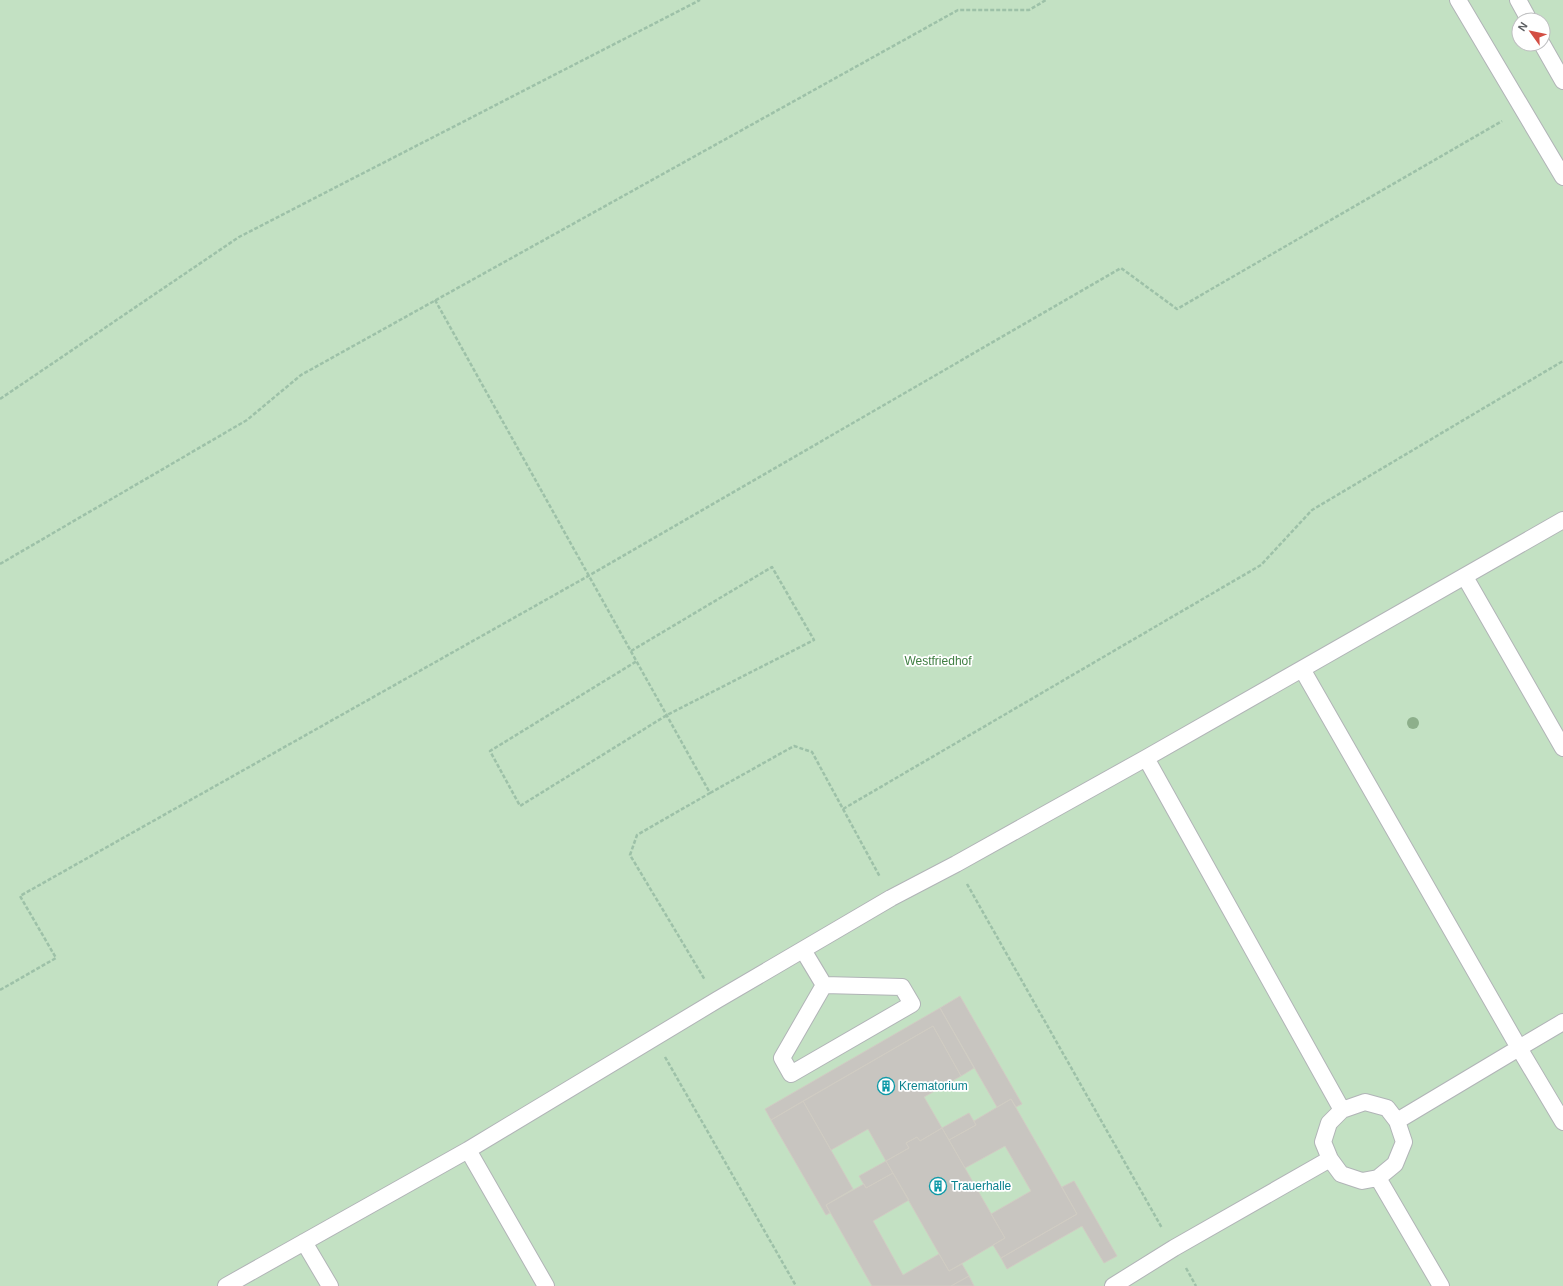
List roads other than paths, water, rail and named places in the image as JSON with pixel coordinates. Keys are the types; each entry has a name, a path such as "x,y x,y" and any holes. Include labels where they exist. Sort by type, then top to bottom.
{"lane":[{"path":"1458,0 1563,177"},
{"path":"1518,0 1525,12"},
{"path":"1547,52 1563,80"},
{"path":"226,1286 468,1150 717,1000 891,898 956,864 1146,758 1563,520"},
{"path":"1465,577 1563,748"},
{"path":"1302,669 1563,1122"},
{"path":"1146,758 1342,1110"},
{"path":"803,950 824,985"},
{"path":"824,985 902,987 912,1004 791,1074 782,1058 824,985"},
{"path":"1398,1121 1563,1022"},
{"path":"1365,1102 1387,1108 1398,1121 1404,1142 1395,1164 1378,1178 1362,1181 1342,1174 1330,1159 1323,1142 1329,1123 1342,1110 1365,1102"},
{"path":"468,1150 546,1286"},
{"path":"1113,1286 1174,1248 1330,1159"},
{"path":"1378,1178 1441,1286"},
{"path":"304,1242 330,1286"}],"place":[{"name":"Krematorium","path":"886,1086"},
{"name":"Trauerhalle","path":"938,1186"}],"park label":[{"name":"Westfriedhof","path":"938,661"}]}
